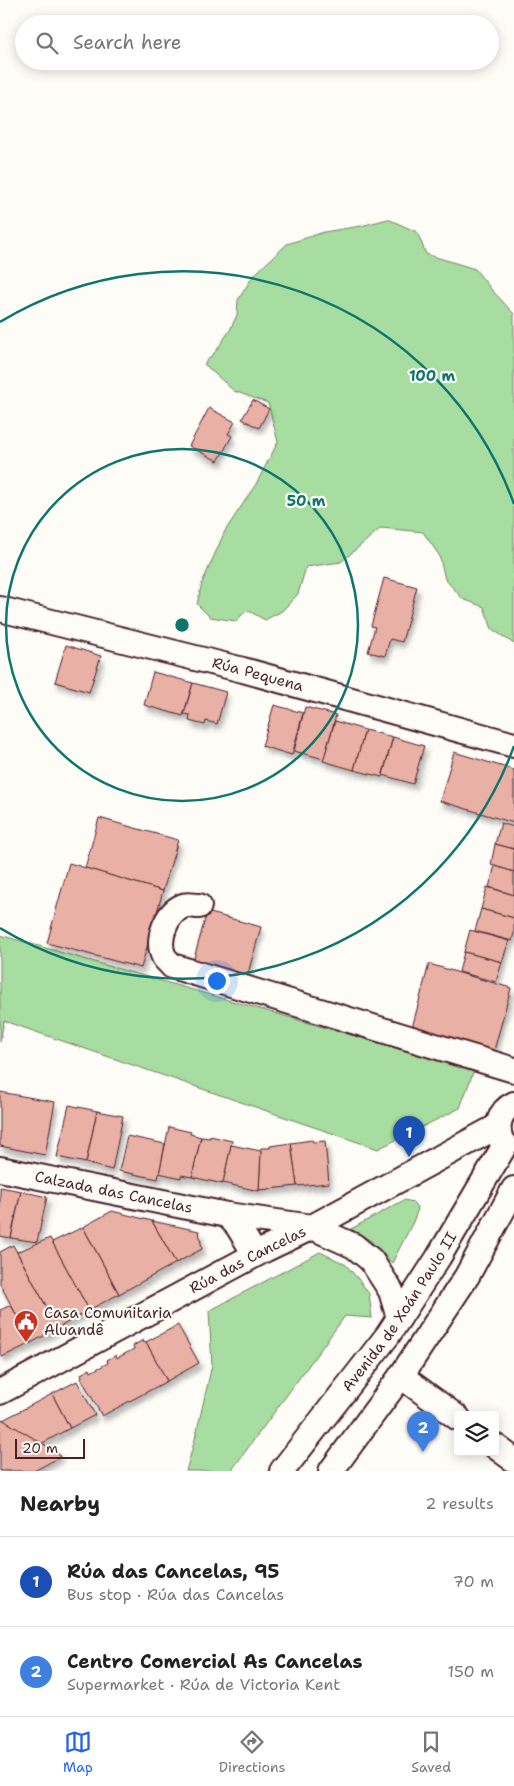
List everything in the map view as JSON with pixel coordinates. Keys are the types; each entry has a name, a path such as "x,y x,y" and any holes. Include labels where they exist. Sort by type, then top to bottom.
{"street":[{"name":"Rúa Pequena","path":"0,610 243,670 514,745"},
{"path":"199,906 184,905 172,914 165,926 162,944 164,956 172,966 514,1070"},
{"name":"Avenida de Xoán Paulo II","path":"282,1471 388,1335 438,1258 505,1141 500,1118 504,1111 513,1104"},
{"name":"Rúa das Cancelas","path":"0,1392 255,1254 312,1227 443,1157 505,1141"},
{"name":"Calzada das Cancelas","path":"0,1169 227,1215 312,1227 354,1246 371,1260 391,1291 399,1318"},
{"path":"331,1471 401,1376 467,1276 514,1189"},
{"path":"227,1215 238,1225 255,1254"},
{"path":"401,1376 454,1415"},
{"path":"499,1449 514,1460"}],"green space":[{"path":"388,219 417,232 426,254 475,269 514,314 514,644 492,629 484,607 463,599 445,579 439,555 423,532 381,528 341,562 306,567 298,594 282,611 265,620 247,610 236,621 210,617 197,604 202,583 225,531 256,484 278,442 268,403 234,391 204,364 216,351 230,330 237,315 238,300 253,276 287,244 324,232"},
{"path":"0,935 474,1070 460,1108 378,1149 4,1021 0,1042"},
{"path":"404,1200 413,1202 418,1209 392,1263 370,1240 351,1229"},
{"path":"320,1252 345,1264 360,1281 369,1294 372,1318 345,1316 231,1471 186,1471 212,1365 209,1311"}],"building":[{"path":"253,400 269,409 259,428 242,419"},
{"path":"209,408 235,422 228,434 232,436 218,461 189,446"},
{"path":"384,578 417,587 402,642 390,639 385,656 368,652 375,627 371,626"},
{"path":"66,645 101,656 89,692 55,682"},
{"path":"153,672 193,683 183,716 144,705"},
{"path":"193,683 226,692 217,724 206,721 205,725 189,721 190,715 184,714"},
{"path":"274,705 303,713 292,755 262,746"},
{"path":"305,707 336,715 324,759 294,751"},
{"path":"335,721 365,730 354,770 323,761"},
{"path":"365,730 393,737 382,777 354,770"},
{"path":"393,737 424,746 413,784 383,775"},
{"path":"454,752 514,770 514,823 440,801"},
{"path":"99,818 178,840 163,891 85,868"},
{"path":"501,823 514,827 514,849 495,844"},
{"path":"495,844 514,849 514,872 491,865"},
{"path":"69,863 163,891 141,968 47,943"},
{"path":"495,866 514,872 514,895 489,887"},
{"path":"487,887 514,895 514,918 481,909"},
{"path":"481,909 514,918 512,941 475,931"},
{"path":"207,912 261,927 245,984 191,969"},
{"path":"470,930 509,941 502,962 464,952"},
{"path":"464,952 502,962 496,982 459,972"},
{"path":"429,964 511,988 492,1058 416,1036 413,1024"},
{"path":"0,1092 55,1102 45,1155 0,1146"},
{"path":"69,1105 97,1111 86,1163 57,1157"},
{"path":"97,1111 123,1116 112,1170 86,1163"},
{"path":"169,1127 191,1132 190,1134 201,1137 192,1177 181,1175 181,1178 159,1173"},
{"path":"127,1136 165,1144 158,1179 119,1171"},
{"path":"210,1136 232,1141 223,1184 192,1177 201,1137 210,1138"},
{"path":"312,1140 313,1142 325,1141 329,1183 297,1186 291,1143"},
{"path":"291,1143 297,1186 259,1190 261,1148"},
{"path":"231,1145 261,1151 259,1191 223,1183"},
{"path":"0,1187 21,1191 11,1238 0,1236"},
{"path":"21,1191 47,1197 37,1242 11,1238"},
{"path":"112,1211 152,1221 176,1263 119,1294 83,1227"},
{"path":"152,1221 199,1231 202,1249 176,1263"},
{"path":"83,1227 119,1294 89,1310 52,1242"},
{"path":"50,1238 89,1310 58,1328 17,1252"},
{"path":"13,1245 58,1328 31,1343 0,1284 0,1252"},
{"path":"11,1305 31,1343 2,1357 0,1353 0,1310"},
{"path":"178,1325 199,1363 167,1381 146,1342"},
{"path":"143,1340 144,1343 146,1342 167,1381 102,1416 81,1378 81,1374 90,1369 91,1372 108,1363 107,1360 116,1355 117,1358 134,1349 133,1346"},
{"path":"77,1381 95,1415 70,1428 52,1394"},
{"path":"52,1394 70,1428 41,1444 3,1420"},
{"path":"0,1418 58,1453 60,1457 34,1471 0,1471"}],"place":[{"name":"Rúa das Cancelas, 95","path":"409,1157"},
{"name":"Casa Comunitaria Aluandê","path":"26,1343"},
{"name":"Centro Comercial As Cancelas","path":"423,1452"}]}
